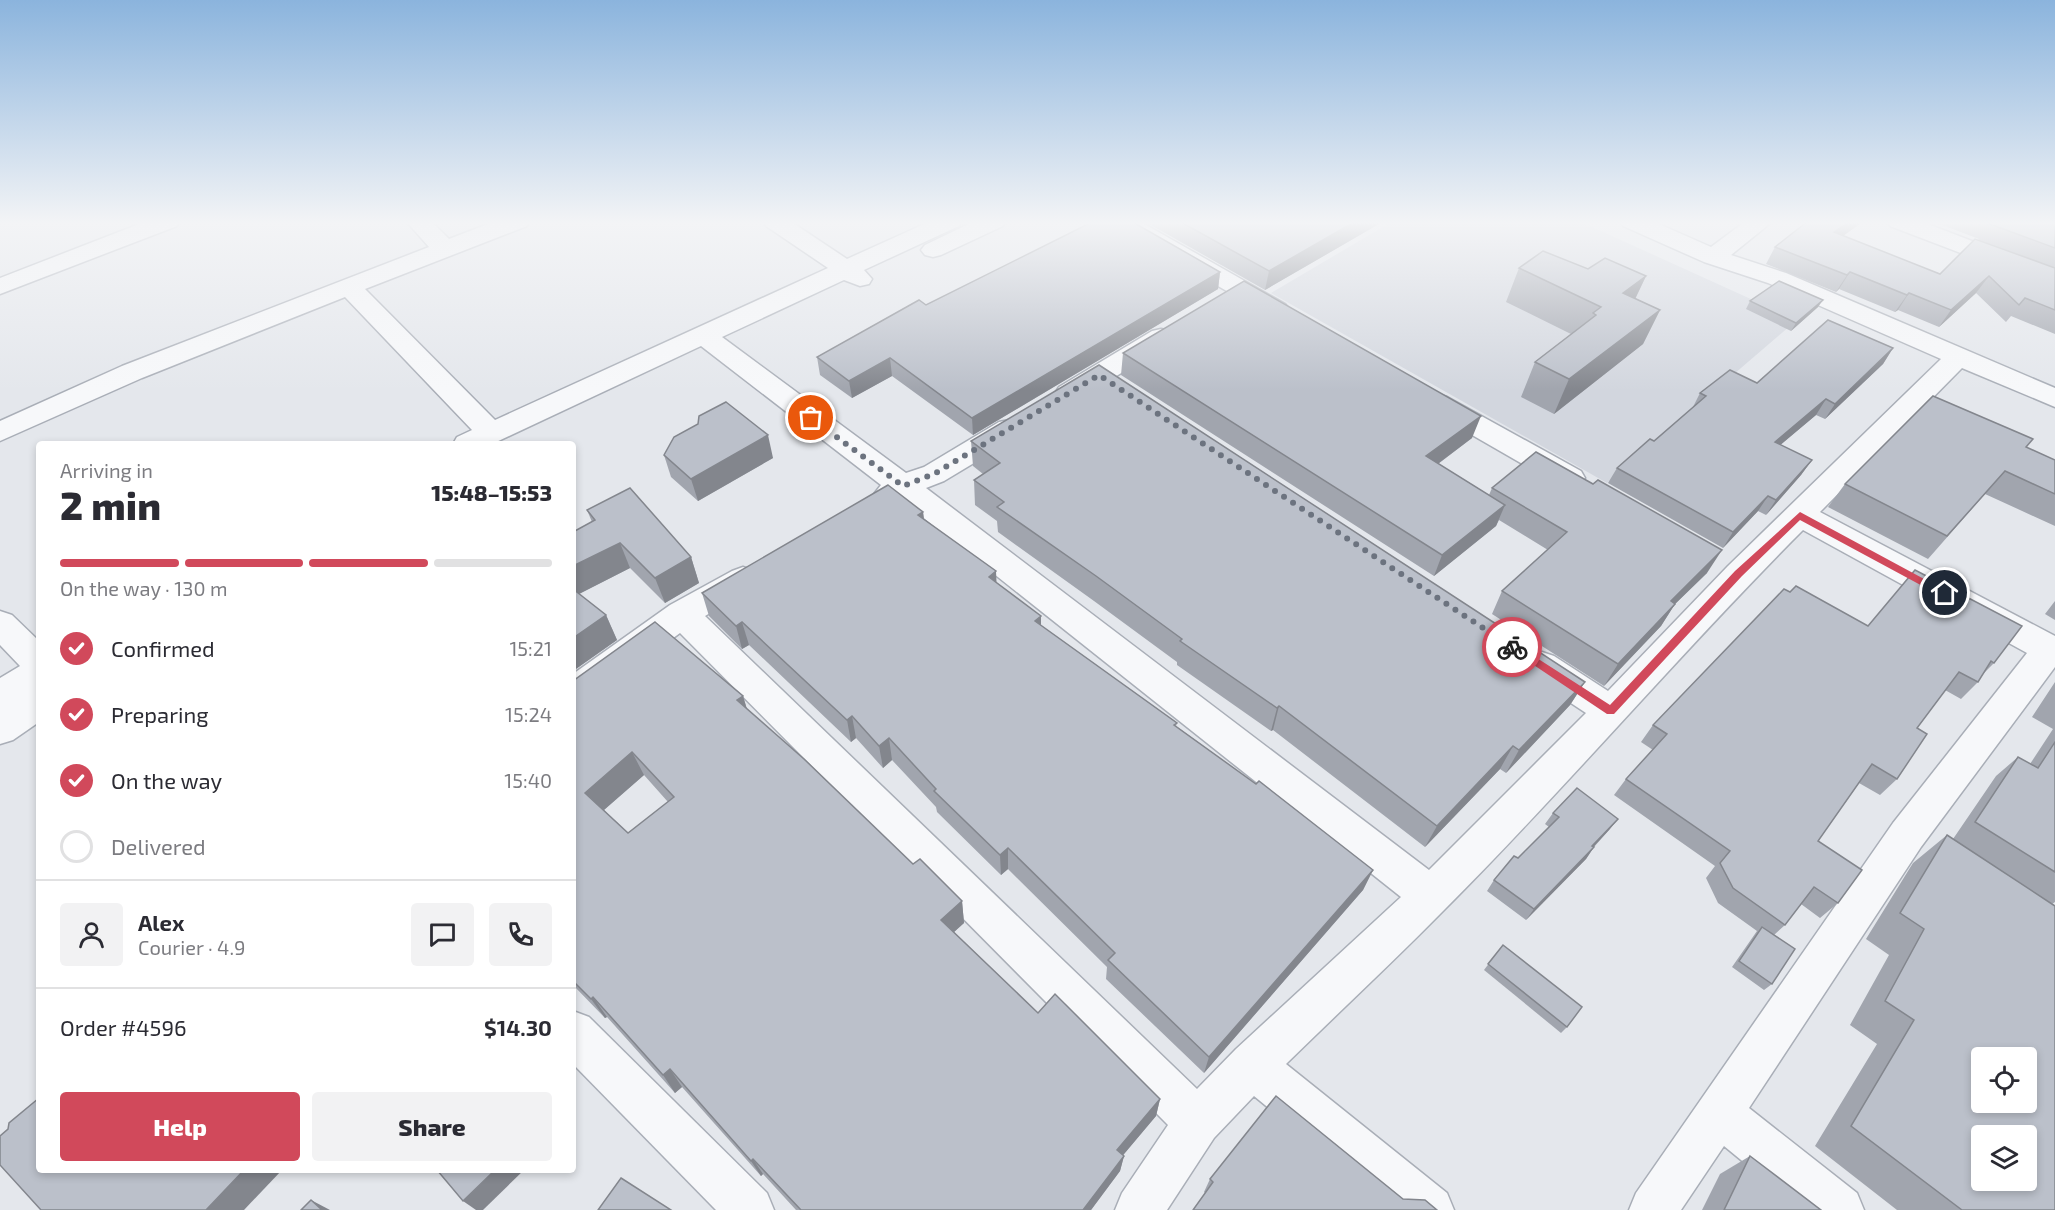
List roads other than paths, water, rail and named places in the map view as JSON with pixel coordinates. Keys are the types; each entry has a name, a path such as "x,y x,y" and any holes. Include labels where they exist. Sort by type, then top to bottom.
{"street":[{"path":"0,287 24,277"},
{"path":"0,432 132,372 370,277"},
{"path":"485,441 503,438 852,277"},
{"path":"1222,277 1300,324"},
{"path":"1742,277 1752,285 1952,363 2055,398"},
{"path":"348,286 503,438"},
{"path":"1210,307 1241,288"},
{"path":"863,509 903,486 934,474 1180,325"},
{"path":"712,343 903,486 1431,896"},
{"path":"1952,363 2055,418"},
{"path":"1139,1210 1198,1122 1252,1065 1431,896 1611,711 1728,568 1800,515 1952,363"},
{"path":"1099,375 1128,394"},
{"path":"1412,388 1596,493"},
{"path":"1653,1210 1719,1113 1922,845 2052,651 1800,515"},
{"path":"576,691 682,614 763,568"},
{"path":"682,614 1198,1122"},
{"path":"0,624 36,660"},
{"path":"1522,653 1611,711"},
{"path":"0,696 36,672"},
{"path":"0,729 36,705"},
{"path":"576,1036 750,1210"},
{"path":"1252,1065 1430,1210"},
{"path":"1719,1113 1840,1210"}]}
